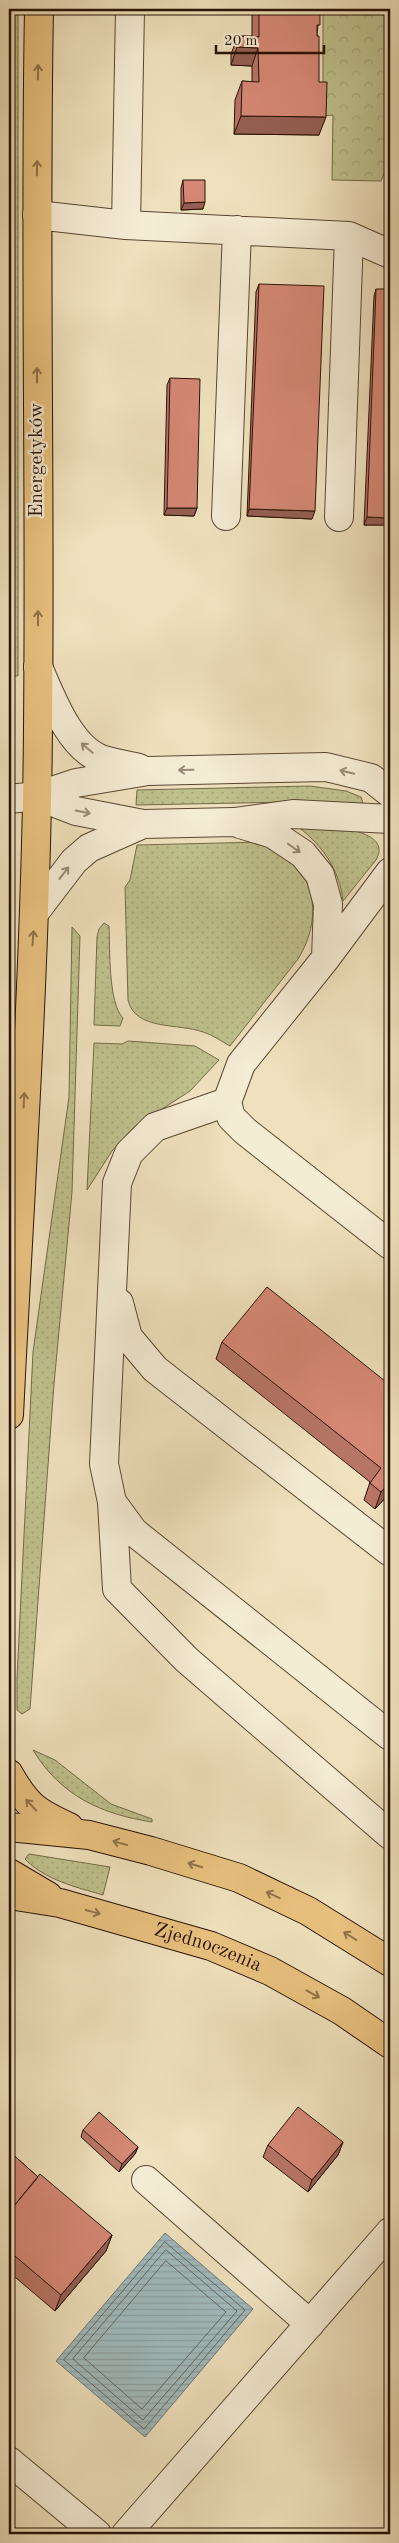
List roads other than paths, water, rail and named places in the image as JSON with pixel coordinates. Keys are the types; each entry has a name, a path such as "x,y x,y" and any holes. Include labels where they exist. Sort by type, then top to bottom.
{"main road":[{"name":"Energetyków","path":"9,1415 35,912 38,667 36,215 39,9"},
{"path":"9,1774 20,1794 38,1813 89,1835 151,1851 238,1878 308,1911 390,1962"},
{"path":"9,1828 89,1835"},
{"path":"9,1873 60,1903"},
{"name":"Zjednoczenia","path":"9,1896 60,1903 202,1942 270,1970 342,2011 390,2044"}],"street":[{"path":"126,225 130,9"},
{"path":"36,215 126,225 349,236 390,254"},
{"path":"226,516 236,230"},
{"path":"340,517 349,236"},
{"path":"38,667 62,718 84,747 100,758 148,771"},
{"path":"9,799 37,796 76,783 148,771 326,767 371,778 390,794"},
{"path":"37,796 76,811 143,824 234,822 293,814 390,819"},
{"path":"234,822 273,834 303,854 320,875 328,904 326,958"},
{"path":"35,912 74,861 89,848 143,824"},
{"path":"390,872 326,958 240,1064 227,1102 231,1117 245,1131 390,1245"},
{"path":"227,1102 156,1127 129,1153 117,1183 104,1464 112,1502 117,1589 187,1660 390,1835"},
{"path":"113,1280 128,1337 155,1369 390,1552"},
{"path":"112,1502 134,1532 390,1736"},
{"path":"146,2180 310,2324"},
{"path":"126,2534 390,2232"},
{"path":"9,2460 97,2534"}],"water":[{"path":"165,2233 253,2309 145,2437 56,2361"}]}
